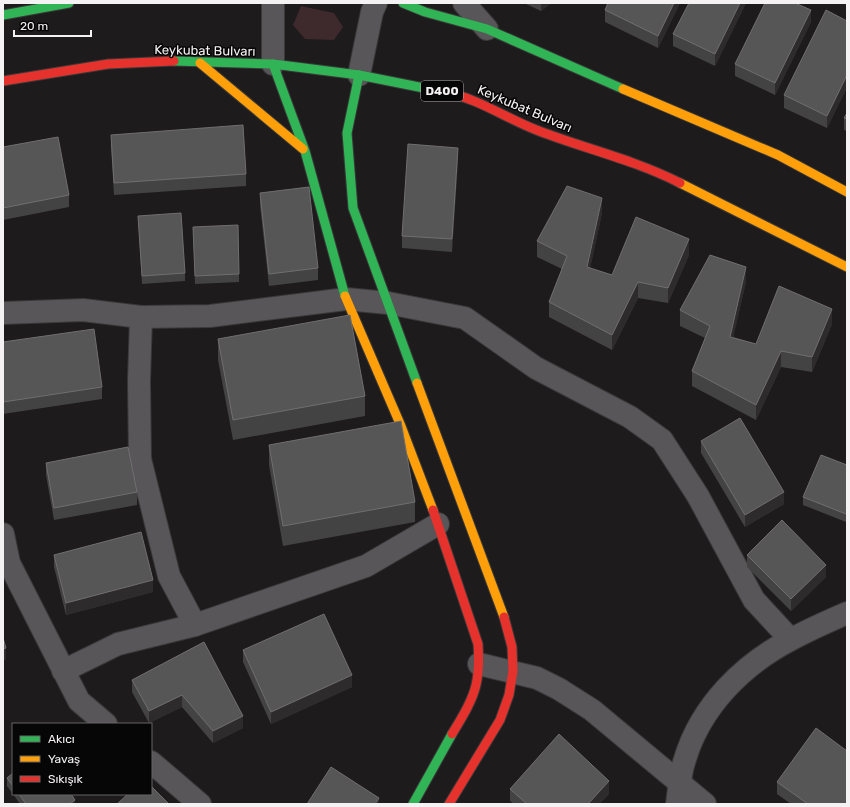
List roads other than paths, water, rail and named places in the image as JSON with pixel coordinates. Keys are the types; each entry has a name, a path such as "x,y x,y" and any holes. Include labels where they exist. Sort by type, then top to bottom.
{"main road":[{"path":"3,15 69,3"},
{"path":"403,3 425,12 487,29 778,155 847,192"},
{"name":"Keykubat Bulvarı","path":"3,81 108,64 179,61 200,63 273,64 359,75 460,95 539,131 656,171 847,267"},
{"path":"200,63 305,151"},
{"path":"273,64 305,151 346,299 401,426 438,524 478,644 480,664 476,686 467,708 414,804"},
{"path":"359,75 347,133 353,208 504,618 512,647 513,671 509,695 500,720 449,804"}],"street":[{"path":"273,3 273,64"},
{"path":"359,75 372,12 376,3"},
{"path":"464,3 487,29"},
{"path":"3,312 83,310 141,317 210,316 346,299 388,303 465,318 536,368 630,417 662,440 698,496 754,600 790,639"},
{"path":"141,317 139,381 140,459 169,576 195,625"},
{"path":"63,671 118,644 195,625 366,566 438,524"},
{"path":"3,534 9,563 79,701 105,723"},
{"path":"678,794 685,759 698,726 715,700 734,679 760,658 790,639 847,613"},
{"path":"480,664 537,678 559,689 592,710 678,794 705,804"},
{"path":"152,763 200,804"}]}
